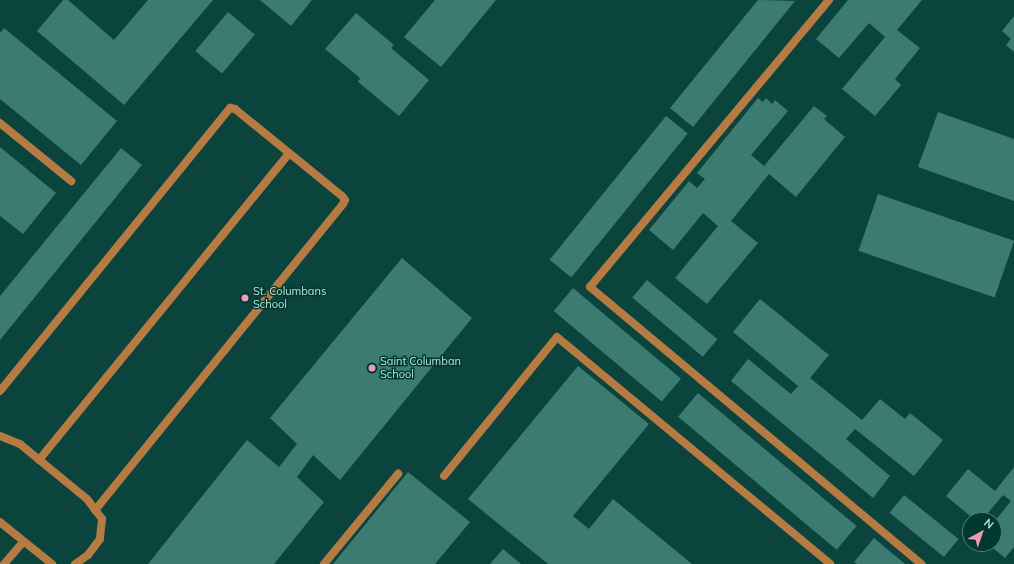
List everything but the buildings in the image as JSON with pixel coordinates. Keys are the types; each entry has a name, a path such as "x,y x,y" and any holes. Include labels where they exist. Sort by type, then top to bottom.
{"lane":[{"path":"829,0 590,287 921,564"},
{"path":"0,391 225,112 230,108 235,109 342,196 345,200 343,204 95,510"},
{"path":"0,123 71,181"},
{"path":"39,460 289,153"},
{"path":"444,476 557,337 830,564"},
{"path":"0,436 20,444 87,499 102,519 100,538 88,555 75,564"},
{"path":"324,564 398,474"},
{"path":"0,522 52,564"},
{"path":"4,564 23,542"}],"place":[{"name":"St. Columbans School","path":"245,298"},
{"name":"Saint Columban School","path":"372,368"}]}
